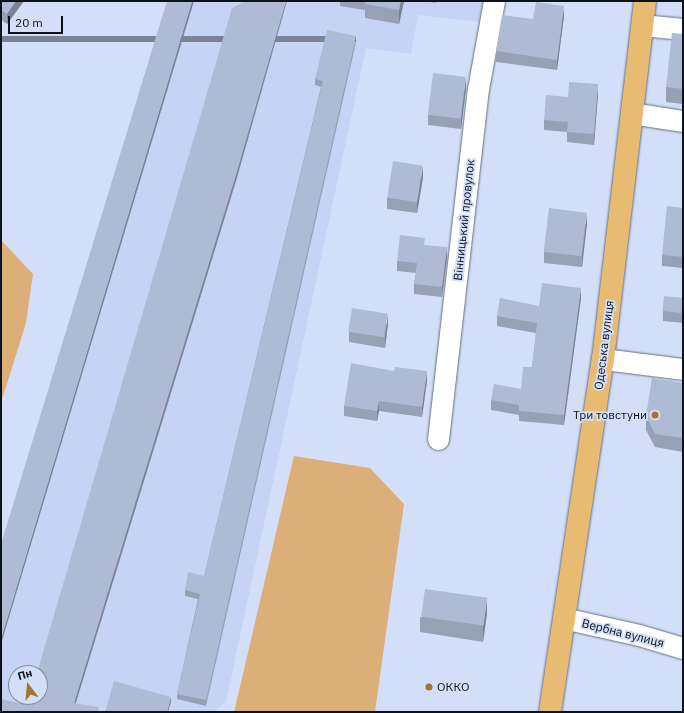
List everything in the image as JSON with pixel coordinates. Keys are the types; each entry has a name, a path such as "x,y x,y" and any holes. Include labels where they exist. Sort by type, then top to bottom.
{"main road":[{"name":"Одеська вулиця","path":"550,712 603,359 644,8"}],"street":[{"name":"Вінницький провулок","path":"438,439 478,89 494,1"},
{"path":"644,8 683,29"},
{"path":"631,113 683,121"},
{"path":"603,359 683,369"},
{"name":"Вербна вулиця","path":"563,618 639,635 683,648"}],"shaded area":[{"path":"169,1 483,1 480,22 418,15 411,54 366,48 226,702 214,712 1,712 1,549"},
{"path":"1,240 33,274 26,323 1,403"},
{"path":"294,456 370,468 404,504 375,712 234,712"}],"building":[{"path":"1,1 16,1 7,14 1,10"},
{"path":"167,1 192,1 1,639 1,544"},
{"path":"245,1 286,1 236,175 74,703 99,707 98,712 1,712 1,699 8,701 8,705 48,705 48,665 39,665 232,8"},
{"path":"366,1 401,1 399,10 365,4"},
{"path":"536,2 564,6 557,60 496,51 502,15 533,19"},
{"path":"327,30 356,36 206,700 177,694 200,594 185,590 188,572 204,576 323,81 315,79"},
{"path":"672,33 683,34 683,89 666,87"},
{"path":"433,73 466,77 461,119 428,115"},
{"path":"569,82 598,84 594,134 567,132 568,122 544,120 546,95 568,97"},
{"path":"393,161 423,166 417,202 387,198"},
{"path":"667,206 683,208 683,257 662,255"},
{"path":"549,208 587,213 581,256 544,252"},
{"path":"400,235 425,238 424,245 447,247 442,287 414,284 417,263 397,261"},
{"path":"542,283 581,288 564,415 519,411 519,405 491,400 494,384 521,389 523,367 532,367 537,323 497,316 500,298 539,306"},
{"path":"664,296 683,298 681,313 662,311"},
{"path":"352,308 388,314 384,337 348,332"},
{"path":"351,363 394,371 395,367 427,371 422,407 379,401 377,411 344,406"},
{"path":"652,378 683,383 683,438 655,434 646,416"},
{"path":"425,589 487,598 483,625 421,617"},
{"path":"114,681 171,697 167,712 105,712"}],"place":[{"name":"Три товстуни","path":"655,415"},
{"name":"ОККО","path":"429,687"}]}
